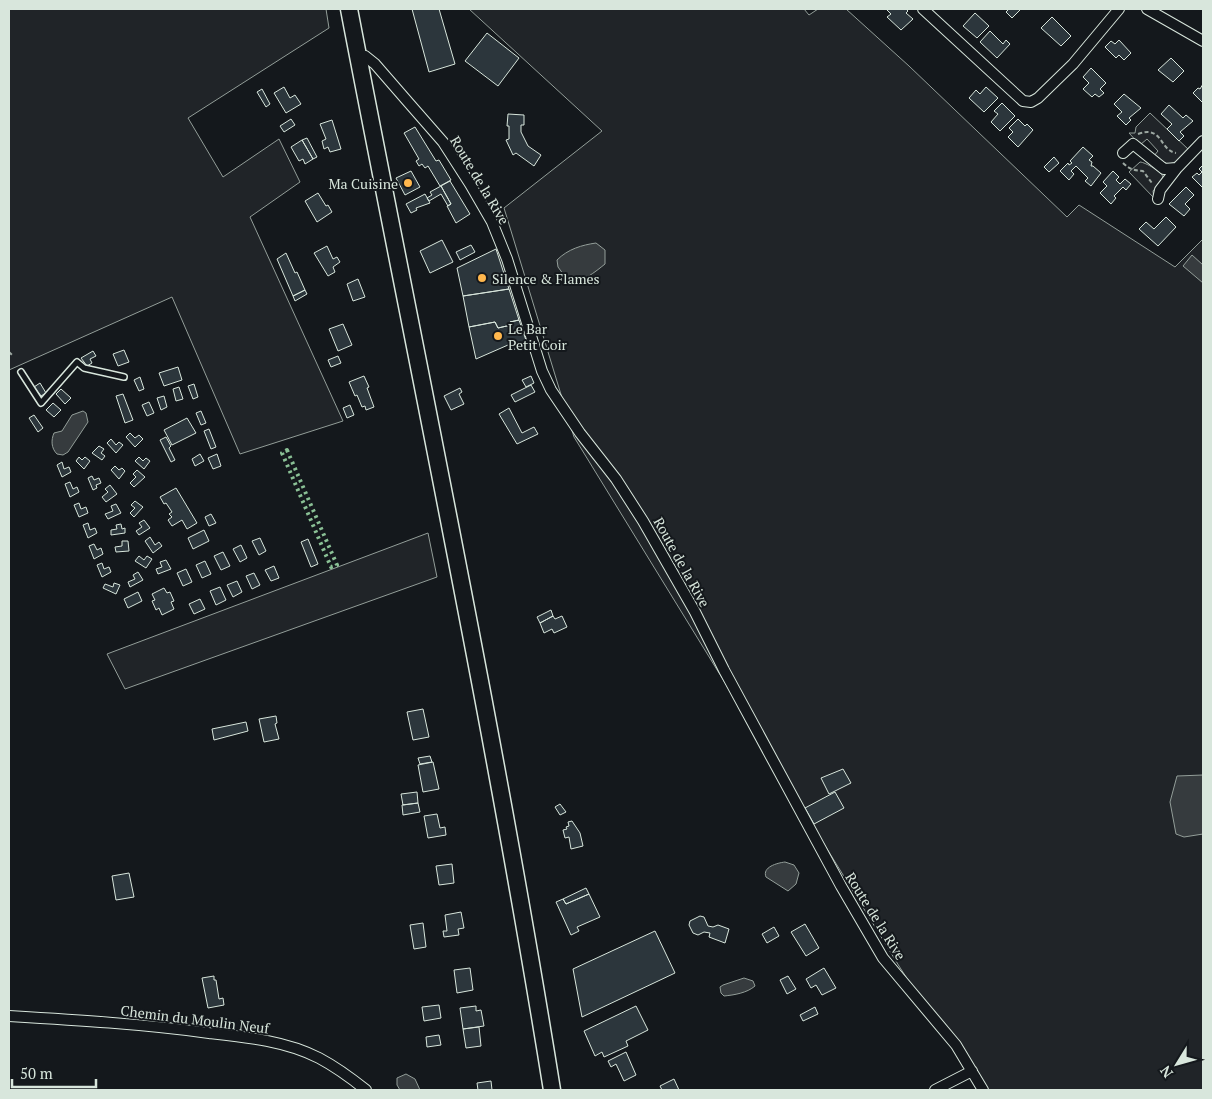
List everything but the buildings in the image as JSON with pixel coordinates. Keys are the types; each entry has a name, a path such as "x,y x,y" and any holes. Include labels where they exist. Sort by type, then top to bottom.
{"main road":[{"path":"349,9 484,708 552,1090"}],"street":[{"path":"923,9 1023,100 1031,102 1038,98 1073,64 1119,9"},
{"path":"1147,9 1203,41"},
{"name":"Route de la Rive","path":"358,55 365,56 375,64 443,142 470,184 492,222 507,259 542,371 551,390 580,433 616,479 643,521 695,612 724,670 841,886 883,958 956,1045 983,1090"},
{"path":"1159,195 1177,168 1203,141"},
{"path":"1123,153 1133,144 1164,169 1177,168"},
{"name":"Chemin du Moulin Neuf","path":"9,1016 177,1028 259,1039 292,1048 318,1058 347,1075 366,1090"},
{"path":"935,1090 972,1071"}],"lane":[{"path":"21,372 41,403 77,362 84,368 124,377"}],"path":[{"path":"1133,144 1132,140 1137,134 1146,131 1156,134 1171,152 1191,154"},
{"path":"1123,153 1120,160 1135,171 1143,171 1159,195"},
{"path":"9,352 12,355"}],"shaded area":[{"path":"9,9 326,9 329,28 188,118 223,177 279,139 300,182 250,217 343,421 240,454 172,297 9,370"},
{"path":"469,9 804,9 809,15 818,9 846,9 909,66 1067,217 1079,205 1175,267 1203,239 1203,1090 979,1090 899,966 574,437 504,208 602,131"},
{"path":"1150,113 1189,150 1176,162 1164,163 1153,157 1158,151 1147,139 1140,145 1129,133 1135,133 1136,127"},
{"path":"1140,162 1154,168 1163,176 1162,181 1153,191 1154,198 1129,172"},
{"path":"596,243 605,250 605,264 579,281 569,282 558,267 557,260 575,248"},
{"path":"1192,255 1203,265 1203,283 1183,266"},
{"path":"83,411 86,413 88,422 68,452 63,455 57,454 52,444 54,433 62,431 72,415"},
{"path":"428,533 437,577 125,689 107,654"},
{"path":"1203,775 1203,834 1184,837 1176,834 1170,802 1177,776"},
{"path":"785,862 794,865 799,873 796,884 788,891 766,877 765,874 771,866"},
{"path":"744,978 753,981 755,986 736,994 724,996 721,993 720,987 723,985"},
{"path":"406,1074 415,1079 420,1090 400,1090 397,1085 397,1078"}],"hedge":[{"path":"287,450 337,565 331,567 282,453 287,450"}],"place":[{"name":"Ma Cuisine","path":"408,183"},
{"name":"Silence & Flames","path":"482,278"},
{"name":"Le Bar Petit Coir","path":"498,336"}]}
